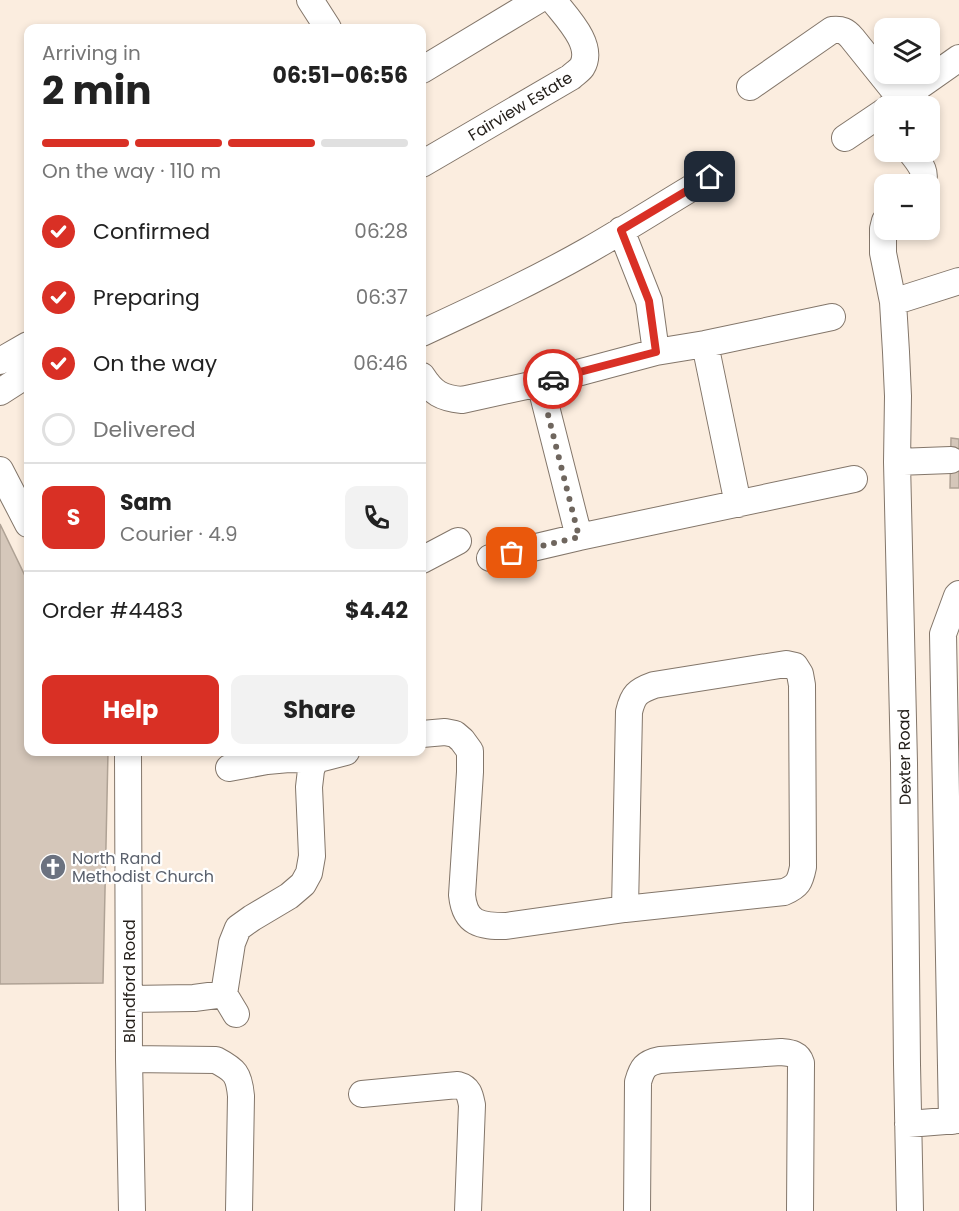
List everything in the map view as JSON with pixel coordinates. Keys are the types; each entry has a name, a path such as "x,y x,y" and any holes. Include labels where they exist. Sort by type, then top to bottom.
{"street":[{"path":"310,0 325,24"},
{"path":"426,68 538,0"},
{"name":"Fairview Estate","path":"426,162 571,77 581,68 585,58 585,47 580,36 553,0"},
{"path":"750,87 832,30 840,29 846,31 852,38 882,96"},
{"path":"907,96 959,58"},
{"path":"845,138 874,119"},
{"path":"426,331 545,273 710,177"},
{"path":"621,230 649,301 656,352"},
{"name":"Dexter Road","path":"883,240 896,352 910,1211"},
{"path":"892,302 959,281"},
{"path":"426,381 438,394 462,400 540,383 656,352 832,317"},
{"path":"705,344 738,504"},
{"path":"0,361 24,347"},
{"path":"0,392 24,377"},
{"path":"540,383 579,537"},
{"path":"897,462 951,460"},
{"path":"0,470 24,512"},
{"path":"490,558 854,479"},
{"path":"426,558 458,541"},
{"path":"908,1124 956,1120 943,634 959,594"},
{"path":"426,734 445,732 455,734 470,751 462,895 465,911 475,922 506,926 625,909 784,892 795,888 801,879 803,867 802,685 800,674 795,666 786,664 654,685 639,691 634,697 629,712 625,909"},
{"name":"Blandford Road","path":"128,756 132,1211"},
{"path":"229,768 267,761 315,760 330,756"},
{"path":"130,999 194,998 230,1004 232,943 238,928 289,896 303,884 309,873 312,856 309,787 315,760"},
{"path":"637,1211 638,1082 646,1064 660,1060 781,1052 798,1056 801,1063 800,1211"},
{"path":"129,1059 216,1060 234,1071 241,1096 238,1211"},
{"path":"362,1094 458,1085 467,1089 472,1105 468,1211"}],"building":[{"path":"951,438 959,439 959,488 950,488"},
{"name":"North Rand Methodist Church","path":"0,524 24,574 24,756 108,756 103,983 0,984"}],"way so far":[{"path":"512,553 579,537 540,383 553,379"}],"place":[{"name":"North Rand Methodist Church","path":"53,867"}],"route":[{"path":"553,379 656,352 649,301 621,230 710,177"}]}
